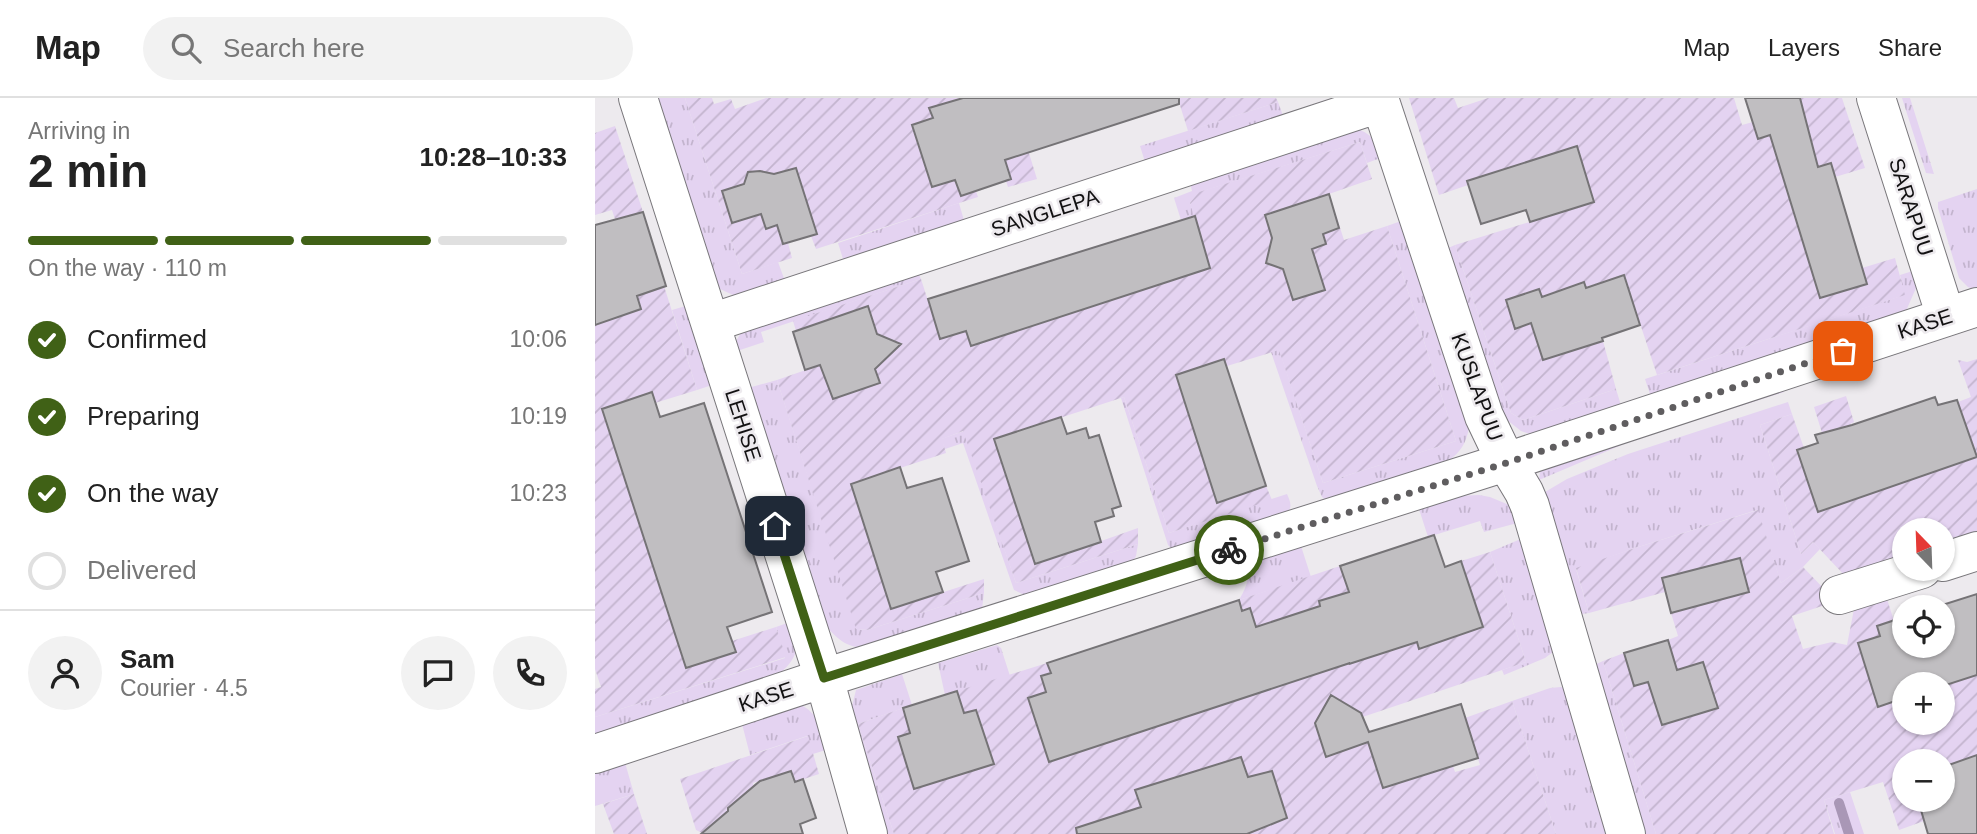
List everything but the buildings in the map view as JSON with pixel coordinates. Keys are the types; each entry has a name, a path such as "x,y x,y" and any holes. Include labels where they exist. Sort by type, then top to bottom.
{"street":[{"name":"LEHISE","path":"638,98 824,678 867,834"},
{"name":"SARAPUU","path":"1876,98 1962,312"},
{"name":"SANGLEPA","path":"711,323 1379,100"},
{"name":"KUSLAPUU","path":"1379,100 1484,416 1530,506 1626,834"},
{"name":"KASE","path":"595,754 824,678 1506,463 1962,312"},
{"path":"1955,558 1977,551"},
{"path":"1839,595 1892,578"}],"green space":[{"path":"653,98 685,98 742,274 778,262 785,281 733,295 718,288"},
{"path":"685,98 712,98 714,104 731,99 735,109 766,98 963,98 929,109 933,118 912,126 932,187 955,180 961,196 976,191 978,197 816,249 811,236 788,243 792,258 742,274"},
{"path":"984,98 1028,150 1037,179 1008,187 1006,181 1011,179"},
{"path":"1161,98 1276,98 1278,102 1188,131 1178,99"},
{"path":"1409,98 1454,98 1458,108 1488,98 1734,98 1742,125 1753,122 1759,139 1807,123 1800,98 1842,98 1865,168 1835,177 1830,163 1783,177 1820,298 1867,284 1862,268 1895,258 1905,295 1657,375 1624,275 1586,287 1584,282 1541,297 1539,289 1506,300 1515,328 1531,323 1543,360 1603,341 1616,389 1523,420 1511,413 1455,245 1594,202 1577,147 1467,181 1468,185 1439,195"},
{"path":"1902,98 1910,98 1934,174 1926,173"},
{"path":"1278,102 1285,121 1146,165 1140,146"},
{"path":"615,126 643,212 615,219 612,210 595,215 595,133"},
{"path":"1360,130 1375,141 1383,157 1367,163 1360,142 1200,192 1190,203 1195,216 1181,220 1174,198 1192,191 1190,182"},
{"path":"1360,142 1372,179 1329,194 1344,240 1387,226 1456,441 1323,483 1279,350 1227,366 1224,359 1176,376 1217,502 1266,486 1272,500 1169,533 1124,397 995,439 1036,564 1138,528 1138,544 1016,583 963,431 942,439 946,453 851,484 891,609 984,579 984,593 867,630 856,629 777,380 820,365 833,399 880,383 873,361 889,356 893,347 884,337 796,331 793,321 921,279 940,338 966,331 971,346 1209,268 1190,203 1199,192"},
{"path":"1977,189 1976,290 1968,287 1959,278 1938,202"},
{"path":"959,203 965,224 844,262 838,243"},
{"path":"1404,220 1469,428 1468,433 1460,451 1448,461 1326,500 1317,486 1271,352 1279,349 1323,483 1456,441 1387,226"},
{"path":"1455,245 1511,413 1523,420 1616,389 1623,412 1532,435 1521,431 1502,416 1446,249"},
{"path":"1919,269 1916,288 1906,311 1653,403 1645,379 1904,295 1900,275"},
{"path":"917,271 921,279 761,332 764,342 735,350 741,333"},
{"path":"664,286 697,390 655,403 651,392 602,409 686,668 736,651 732,641 776,627 786,657 595,717 595,689 601,687 595,669 595,325 641,309 637,296"},
{"path":"689,305 715,384 697,390 672,310"},
{"path":"1977,359 1977,538 1955,545 1955,518 1892,518 1892,565 1847,578 1813,542 1801,554 1760,425 1792,414 1804,448 1797,451 1818,511 1976,458 1958,402 1971,397 1958,360 1967,362"},
{"path":"777,380 857,629 867,630 984,593 982,609 869,648 844,643 826,626 748,388"},
{"path":"1782,387 1784,392 1631,441 1539,480 1540,472 1547,467"},
{"path":"1846,396 1854,422 1850,424 1853,432 1833,439 1830,431 1822,433 1814,407"},
{"path":"1124,397 1169,533 1287,494 1289,511 1171,548 1121,398"},
{"path":"1788,402 1792,414 1760,425 1801,554 1813,542 1820,549 1803,567 1781,583 1757,510 1576,569 1589,613 1582,614 1545,492 1567,479 1628,454"},
{"path":"964,431 1016,583 1138,544 1131,564 1027,596 1014,590 963,443 945,449 941,439"},
{"path":"1479,495 1514,507 1521,522 1484,532 1480,521 1428,537 1419,509 1458,496"},
{"path":"1758,510 1781,583 1803,567 1827,592 1831,603 1792,616 1803,649 1832,642 1847,645 1854,609 1887,599 1892,622 1877,626 1880,636 1858,644 1879,707 1892,702 1892,735 1955,735 1955,682 1977,675 1977,755 1955,763 1955,749 1892,749 1892,809 1883,782 1824,800 1834,834 1656,834 1603,661 1624,653 1634,685 1648,682 1662,725 1718,708 1703,662 1677,670 1668,640 1678,636 1671,613 1748,592 1740,559 1663,578 1665,592 1589,613 1576,568"},
{"path":"1528,536 1557,649 1545,658 1504,675 1502,670 1526,662 1490,552"},
{"path":"1301,546 1311,577 1239,600 1247,583 1248,564"},
{"path":"1490,552 1526,662 1318,732 1326,757 1368,742 1383,788 1453,766 1455,772 1480,765 1465,718 1512,701 1556,834 1247,834 1287,818 1271,771 1223,784 1136,790 1141,807 1086,834 894,834 858,724 903,708 910,733 994,763 977,710 964,713 957,691 1047,663 1051,673 1041,677 1046,692 1029,698 1050,762 1294,681 1274,621 1256,627 1249,608 1242,611 1239,600 1340,566 1349,592 1319,601 1331,639 1354,662 1417,642 1419,648 1461,561"},
{"path":"793,621 797,641 795,654 775,677 595,736 595,717 785,658 776,627"},
{"path":"997,645 1001,648 1010,676 945,695 938,663"},
{"path":"1603,661 1656,834 1635,834 1592,666"},
{"path":"902,674 912,705 858,724 894,834 879,834 850,714 856,690"},
{"path":"1561,687 1569,689 1614,834 1556,834 1512,701"},
{"path":"799,704 815,717 829,749 813,754 807,736 750,755 741,720"},
{"path":"808,736 819,774 795,782 791,771 753,783 754,787 735,802 736,805 728,808 729,813 711,830 702,833 696,830 680,779"},
{"path":"624,759 634,794 595,806 595,768"},
{"path":"1850,792 1864,834 1835,834 1824,800"},
{"path":"634,794 647,834 614,834 603,804"},
{"path":"1893,812 1921,812 1924,821 1899,830"}],"waterway":[{"path":"1839,803 1849,834"}],"way so far":[{"path":"1229,550 1506,463 1843,351"}],"route":[{"path":"775,526 824,678 1229,550"}]}
